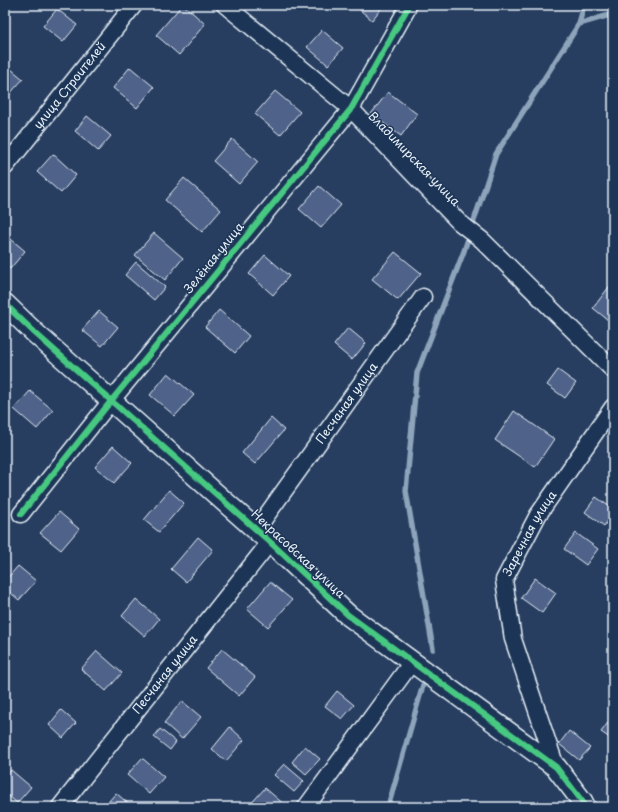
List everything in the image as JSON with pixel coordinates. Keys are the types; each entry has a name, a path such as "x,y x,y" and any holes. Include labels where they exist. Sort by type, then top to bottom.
{"street":[{"name":"улица Строителей","path":"5,167 134,5"},
{"name":"Владимирская улица","path":"225,5 351,109 459,222 482,240 613,370"},
{"name":"Зелёная улица","path":"21,514 111,401 351,109 408,5"},
{"name":"Песчаная улица","path":"60,807 263,536 423,297"},
{"name":"Некрасовская улица","path":"5,304 35,333 263,536 348,615 556,767 585,807"},
{"name":"Заречная улица","path":"556,767 513,639 504,580 538,515 613,408"},
{"path":"306,807 412,662"}],"building":[{"path":"182,5 184,5 205,24 179,55 156,35"},
{"path":"354,5 384,5 372,20"},
{"path":"57,9 77,25 63,42 43,26"},
{"path":"322,30 343,48 328,65 307,47"},
{"path":"5,64 23,79 7,97 5,95"},
{"path":"130,67 154,87 137,108 113,88"},
{"path":"275,91 300,112 280,135 255,114"},
{"path":"388,92 417,114 401,136 371,114"},
{"path":"87,116 111,136 98,151 75,131"},
{"path":"232,139 258,162 239,184 213,161"},
{"path":"53,154 76,175 61,193 37,172"},
{"path":"184,178 221,210 202,232 165,200"},
{"path":"319,186 341,205 321,228 299,209"},
{"path":"154,233 183,258 165,280 135,255"},
{"path":"5,234 25,251 10,269 5,265"},
{"path":"395,252 421,273 398,300 372,279"},
{"path":"265,255 289,276 273,295 249,274"},
{"path":"136,262 165,287 154,300 125,275"},
{"path":"613,283 613,324 593,308"},
{"path":"219,310 249,336 235,353 205,327"},
{"path":"99,311 118,327 102,346 82,330"},
{"path":"348,328 366,343 352,360 334,345"},
{"path":"558,370 576,383 565,398 547,385"},
{"path":"168,373 194,395 175,416 150,395"},
{"path":"30,391 53,410 37,429 14,409"},
{"path":"514,411 554,439 535,467 495,440"},
{"path":"271,418 284,430 255,464 242,453"},
{"path":"113,446 132,463 114,483 95,467"},
{"path":"169,490 184,503 159,532 144,520"},
{"path":"596,497 613,509 613,513 604,526 585,512"},
{"path":"59,512 79,529 61,550 40,533"},
{"path":"576,533 598,549 586,565 564,549"},
{"path":"198,537 213,550 186,582 171,569"},
{"path":"18,566 36,581 19,600 5,588 5,581"},
{"path":"535,578 556,593 542,613 521,598"},
{"path":"270,582 292,600 268,627 247,609"},
{"path":"136,599 159,619 145,636 122,616"},
{"path":"222,649 255,677 239,696 206,668"},
{"path":"97,651 122,673 106,691 81,669"},
{"path":"337,691 354,705 342,719 325,706"},
{"path":"182,701 201,717 182,739 164,723"},
{"path":"61,710 76,723 63,738 49,725"},
{"path":"613,716 613,740 601,732"},
{"path":"230,727 244,740 226,761 212,749"},
{"path":"160,729 176,742 170,750 154,737"},
{"path":"569,731 590,748 579,760 559,744"},
{"path":"305,746 320,759 306,774 292,762"},
{"path":"142,758 164,777 149,794 127,775"},
{"path":"284,764 304,781 294,792 274,775"},
{"path":"11,770 31,787 17,803 5,793 5,778"},
{"path":"265,788 286,806 250,807 249,806"},
{"path":"116,793 131,806 116,807 109,801"}],"waterway":[{"path":"433,649 406,491 417,373 464,251 496,154 579,24 584,5"},
{"path":"579,24 613,14"},
{"path":"388,807 423,685"}],"cycle path":[{"path":"21,514 111,401 351,109 408,5"},
{"path":"5,304 35,333 270,542 348,615 556,767 585,807"}]}
